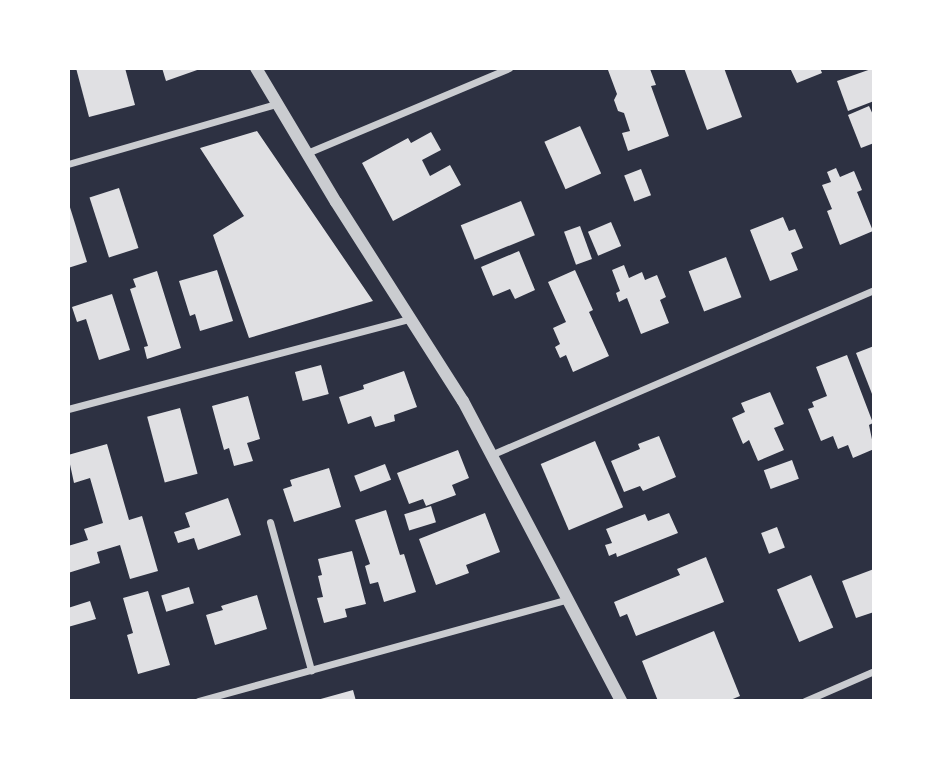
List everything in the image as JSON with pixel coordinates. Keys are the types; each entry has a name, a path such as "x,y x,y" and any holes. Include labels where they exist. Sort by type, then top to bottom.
{"street":[{"path":"256,68 493,454 621,701"},
{"path":"307,153 509,68"},
{"path":"68,163 276,104"},
{"path":"493,454 874,290"},
{"path":"68,409 409,319"},
{"path":"270,522 311,670"},
{"path":"198,701 570,599"},
{"path":"805,701 874,671"},
{"path":"611,680 611,701"}],"building":[{"path":"76,68 125,68 135,105 89,117"},
{"path":"162,68 200,68 200,69 166,81"},
{"path":"684,68 724,68 742,117 707,130"},
{"path":"790,68 820,68 822,73 797,83"},
{"path":"874,68 874,101 848,111 837,81"},
{"path":"650,69 656,85 651,86 669,136 628,151 622,133 630,131 624,113 618,111 614,100 617,94 608,70"},
{"path":"869,106 874,117 874,143 861,148 848,115"},
{"path":"580,126 601,174 566,189 544,142"},
{"path":"257,131 373,301 249,338 213,235 244,216 200,148"},
{"path":"431,132 441,150 422,160 430,176 450,165 461,185 393,221 362,163 408,138 411,143"},
{"path":"836,168 840,177 854,171 862,190 857,192 873,231 840,245 827,211 832,209 822,185 831,182 827,172"},
{"path":"641,169 651,195 634,202 624,175"},
{"path":"119,188 138,248 109,257 90,198"},
{"path":"68,201 87,262 68,268"},
{"path":"521,201 535,235 475,260 461,225"},
{"path":"783,217 789,231 795,229 803,248 791,253 798,270 770,281 750,230"},
{"path":"611,222 621,246 598,256 588,232"},
{"path":"580,226 592,259 576,265 564,232"},
{"path":"519,251 535,290 515,299 510,289 493,296 481,267"},
{"path":"726,257 741,297 704,311 689,271"},
{"path":"624,265 629,278 642,272 645,280 657,275 666,297 660,300 669,323 641,334 627,298 619,302 616,293 620,291 612,270"},
{"path":"217,270 233,321 200,331 195,314 190,316 179,281"},
{"path":"575,270 593,310 589,312 609,356 573,372 566,355 560,358 555,347 560,344 553,328 566,322 548,282"},
{"path":"157,271 181,348 147,359 144,347 148,346 130,289 136,287 133,279"},
{"path":"112,294 130,350 99,360 86,319 77,322 72,307"},
{"path":"874,346 874,399 856,353"},
{"path":"847,355 873,423 869,425 874,449 853,458 848,445 838,449 833,436 821,441 808,409 814,407 812,402 827,396 816,367"},
{"path":"321,365 329,394 303,401 295,372"},
{"path":"404,371 417,407 394,415 395,421 375,427 371,416 348,424 339,397 364,389 363,385"},
{"path":"770,392 784,424 774,428 784,450 758,461 749,440 743,444 732,418 745,412 741,403"},
{"path":"248,396 260,439 247,443 253,461 234,466 229,448 224,450 212,406"},
{"path":"180,408 198,474 165,482 147,417"},
{"path":"659,436 676,477 643,491 640,486 624,492 611,461 640,449 638,444"},
{"path":"595,441 623,507 569,530 541,464"},
{"path":"107,444 129,520 142,516 158,571 130,579 120,545 97,552 100,563 68,573 68,546 88,540 84,529 103,523 90,478 74,483 68,455"},
{"path":"458,450 469,478 452,485 456,495 426,506 423,499 409,504 397,473"},
{"path":"792,460 799,479 771,489 764,470"},
{"path":"385,464 391,480 360,492 354,476"},
{"path":"329,468 341,507 294,522 283,489 292,486 290,480"},
{"path":"228,498 241,535 198,550 194,538 178,543 174,532 190,527 185,513"},
{"path":"431,506 436,522 409,530 404,514"},
{"path":"386,510 400,555 404,554 416,592 384,602 378,582 370,584 365,566 370,564 355,520"},
{"path":"485,513 500,552 466,565 469,573 436,585 419,539"},
{"path":"669,513 678,533 617,557 616,553 609,556 605,545 612,543 606,529 645,514 648,521"},
{"path":"777,527 785,548 769,554 761,533"},
{"path":"352,551 366,604 345,609 347,617 324,623 317,598 323,597 318,576 322,575 318,559"},
{"path":"706,557 724,602 636,636 627,614 620,617 614,602 680,575 677,569"},
{"path":"874,569 874,612 856,618 842,581"},
{"path":"811,575 833,627 799,642 777,589"},
{"path":"189,587 194,603 166,612 161,595"},
{"path":"148,591 170,665 138,674 127,635 133,633 123,598"},
{"path":"257,595 267,629 215,645 206,615 223,610 221,606"},
{"path":"90,601 96,619 68,627 68,608"},
{"path":"714,631 740,696 728,701 658,701 642,661"},
{"path":"353,690 356,701 317,701 317,700"}]}
